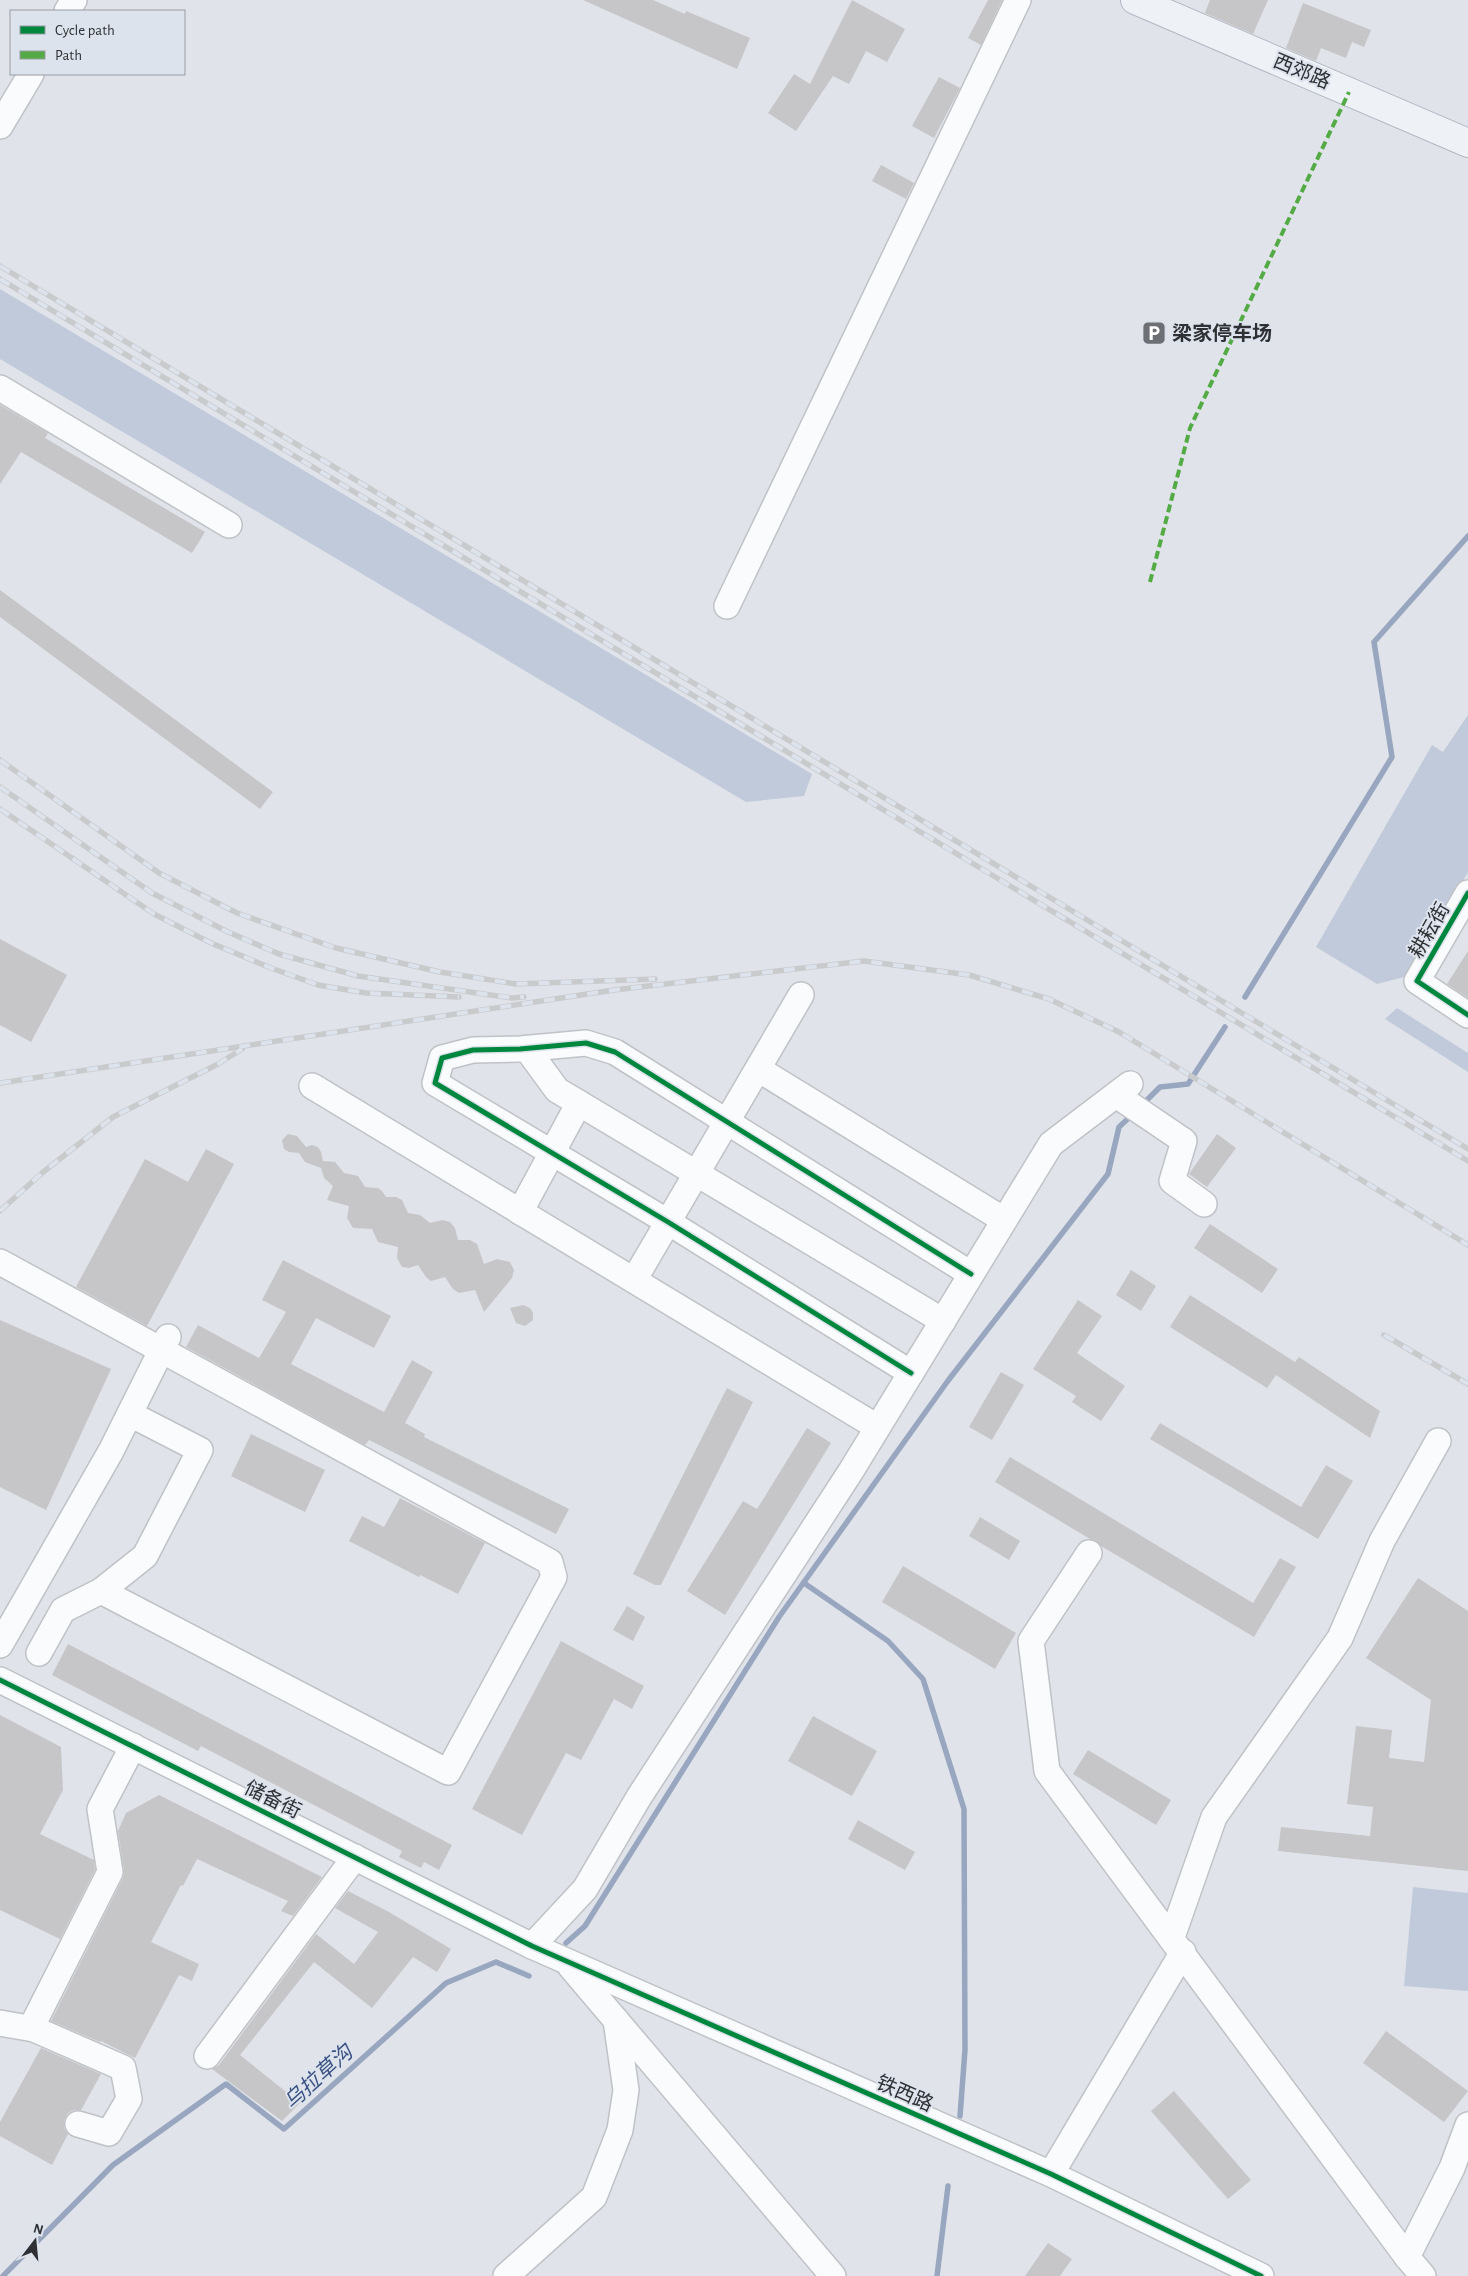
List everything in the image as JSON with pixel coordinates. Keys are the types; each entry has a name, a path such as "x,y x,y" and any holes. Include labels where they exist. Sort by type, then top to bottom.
{"main road":[{"name":"西郊路","path":"1135,0 1468,143"}],"street":[{"path":"727,606 1018,0"},
{"path":"0,126 30,75"},
{"path":"0,388 230,525"},
{"name":"耕耘街","path":"1468,893 1459,928 1417,981 1468,1016"},
{"path":"634,1280 801,995"},
{"path":"911,1373 668,1222 435,1083 442,1058 473,1050 527,1049 586,1043 615,1052 971,1274"},
{"path":"527,1049 557,1090 943,1321"},
{"path":"758,1069 1004,1220"},
{"path":"312,1086 877,1428"},
{"path":"532,1946 585,1890 640,1797 877,1428 1051,1144 1124,1094 1148,1116 1184,1141 1172,1181 1204,1204"},
{"path":"520,1212 579,1103"},
{"path":"0,1262 165,1344 550,1562 554,1577 448,1772 101,1591"},
{"path":"0,1645 111,1451 165,1344"},
{"path":"40,1653 63,1610 101,1591 145,1556 200,1450 130,1414"},
{"path":"1051,2174 1177,1944 1190,1890 1214,1817 1340,1638 1382,1541 1438,1441"},
{"path":"1089,1553 1031,1641 1047,1771 1423,2276"},
{"name":"储备街","path":"0,1680 532,1946"},
{"path":"31,2028 110,1872 100,1809 133,1746"},
{"path":"207,2056 355,1857"},
{"name":"铁西路","path":"532,1946 1051,2174 1261,2276"},
{"path":"565,1960 833,2276"},
{"path":"506,2276 594,2197 620,2130 626,2090 616,2020"},
{"path":"0,2022 31,2028 123,2068 129,2099 109,2134 78,2124"},
{"path":"1407,2257 1452,2168 1468,2125"}],"shaded area":[{"path":"0,289 812,774 804,796 746,802 0,359"},
{"path":"1468,715 1468,872 1408,976 1377,984 1316,947 1432,745 1443,752"},
{"path":"1397,1008 1468,1053 1468,1072 1385,1019"},
{"path":"1413,1887 1468,1893 1468,1991 1404,1986"}],"building":[{"path":"583,0 653,0 685,14 686,11 750,38 737,69"},
{"path":"852,0 905,29 887,62 866,51 849,84 833,76 796,131 768,113 794,74 810,84"},
{"path":"988,0 1002,0 981,45 968,38"},
{"path":"1210,0 1268,0 1253,34 1205,13"},
{"path":"1303,3 1371,30 1364,47 1352,42 1346,58 1321,48 1316,61 1286,48"},
{"path":"939,77 960,88 934,138 912,126"},
{"path":"881,165 914,183 906,199 872,181"},
{"path":"0,405 48,433 45,438 205,532 192,553 21,452 0,484"},
{"path":"0,590 273,792 260,809 0,617"},
{"path":"0,939 67,975 31,1042 0,1025"},
{"path":"1468,951 1468,998 1447,984"},
{"path":"288,1134 297,1136 306,1147 312,1145 318,1147 323,1161 335,1162 344,1173 358,1176 365,1187 378,1188 386,1197 396,1197 402,1200 408,1213 420,1215 430,1223 443,1220 450,1222 455,1228 458,1240 470,1240 477,1244 484,1264 497,1259 510,1262 514,1270 512,1278 484,1312 475,1290 459,1293 453,1289 445,1277 431,1281 418,1265 409,1268 402,1267 397,1258 398,1247 378,1242 372,1229 353,1228 347,1218 349,1206 327,1200 333,1186 324,1178 321,1168 305,1162 299,1153 289,1152 284,1149 282,1140"},
{"path":"1217,1134 1236,1148 1207,1187 1189,1174"},
{"path":"206,1149 234,1164 147,1326 76,1287 145,1159 188,1182"},
{"path":"1210,1224 1278,1269 1262,1293 1194,1248"},
{"path":"283,1260 391,1316 374,1348 316,1318 291,1364 384,1412 412,1360 433,1372 405,1423 425,1434 424,1437 569,1509 556,1534 369,1440 365,1445 186,1347 198,1325 259,1358 286,1312 262,1300"},
{"path":"1131,1270 1156,1286 1141,1311 1116,1295"},
{"path":"1190,1295 1295,1362 1299,1357 1380,1411 1370,1438 1276,1375 1267,1388 1170,1327"},
{"path":"1078,1300 1102,1316 1077,1353 1125,1386 1101,1421 1072,1402 1076,1396 1033,1369"},
{"path":"523,1305 530,1308 533,1313 533,1320 525,1326 516,1323 510,1308"},
{"path":"0,1320 111,1369 46,1510 0,1487"},
{"path":"1001,1372 1024,1385 992,1440 969,1427"},
{"path":"727,1388 753,1402 661,1585 655,1585 633,1574"},
{"path":"1160,1423 1301,1507 1326,1465 1353,1481 1318,1539 1150,1439"},
{"path":"807,1428 831,1443 725,1615 687,1591 743,1501 757,1509"},
{"path":"251,1434 325,1470 305,1512 231,1476"},
{"path":"1010,1457 1253,1603 1280,1558 1296,1567 1254,1637 995,1482"},
{"path":"400,1498 485,1543 458,1594 420,1575 419,1577 349,1541 362,1516 384,1527"},
{"path":"980,1517 1020,1541 1009,1560 969,1536"},
{"path":"903,1566 1016,1633 995,1669 882,1602"},
{"path":"1418,1578 1468,1611 1468,1871 1278,1851 1281,1827 1370,1836 1373,1807 1347,1804 1356,1726 1392,1730 1389,1758 1424,1762 1431,1700 1366,1658"},
{"path":"627,1606 645,1617 633,1641 613,1630"},
{"path":"561,1641 644,1686 632,1709 614,1699 581,1760 566,1753 522,1835 472,1809"},
{"path":"68,1644 452,1845 439,1870 424,1862 421,1868 399,1857 402,1851 201,1746 198,1751 52,1675"},
{"path":"0,1715 61,1747 63,1790 40,1834 94,1860 95,1870 60,1939 0,1910"},
{"path":"813,1716 877,1751 852,1796 788,1761"},
{"path":"1088,1750 1171,1800 1156,1825 1073,1774"},
{"path":"159,1795 322,1877 293,1916 281,1911 288,1901 197,1859 151,1942 199,1964 192,1981 179,1975 135,2058 101,2041 51,2021 123,1878 124,1870 118,1831 126,1813"},
{"path":"858,1820 915,1852 905,1870 848,1839"},
{"path":"348,1891 389,1912 451,1949 437,1972 413,1957 372,2008 314,1962 240,2055 300,2103 282,2121 212,2069 219,2065 316,1934 354,1964 378,1932 335,1908"},
{"path":"1386,2031 1468,2091 1444,2122 1363,2063"},
{"path":"41,2048 101,2074 81,2110 74,2110 68,2113 64,2120 64,2128 68,2134 52,2165 0,2136 0,2122"},
{"path":"1174,2091 1251,2180 1228,2199 1151,2111"},
{"path":"1048,2243 1072,2259 1060,2276 1025,2276"}],"waterway":[{"path":"1245,997 1392,757 1374,642 1468,536"},
{"path":"1142,1105 1160,1087 1188,1084 1225,1027"},
{"path":"566,1943 585,1926 779,1617 947,1382 1108,1174 1119,1127 1134,1113"},
{"path":"804,1583 888,1641 923,1679 964,1809 965,2050 960,2116"},
{"name":"乌拉草沟","path":"3,2276 113,2165 226,2084 284,2129 446,1983 496,1962 529,1976"},
{"path":"937,2276 948,2186"}],"railway":[{"path":"0,266 1468,1149"},
{"path":"0,279 1468,1161"},
{"path":"0,760 159,873 237,913 336,948 440,972 516,984 655,979"},
{"path":"0,787 152,893 228,932 279,954 358,976 512,998 524,997"},
{"path":"0,809 154,914 211,943 271,968 318,985 366,993 459,997"},
{"path":"0,1083 614,990 864,961 969,975 1049,999 1119,1032 1468,1245"},
{"path":"0,1211 42,1173 113,1117 218,1064 242,1049"},
{"path":"1384,1335 1468,1384"}],"marked path":[{"path":"1150,582 1190,428 1349,92"}],"cycle path":[{"path":"1468,893 1417,981 1468,1015"},
{"path":"911,1373 668,1222 435,1083 442,1058 473,1050 520,1049 586,1043 615,1052 971,1274"},
{"path":"0,1680 532,1946 1051,2174 1261,2276"}],"place":[{"name":"梁家停车场","path":"1154,333"}]}
